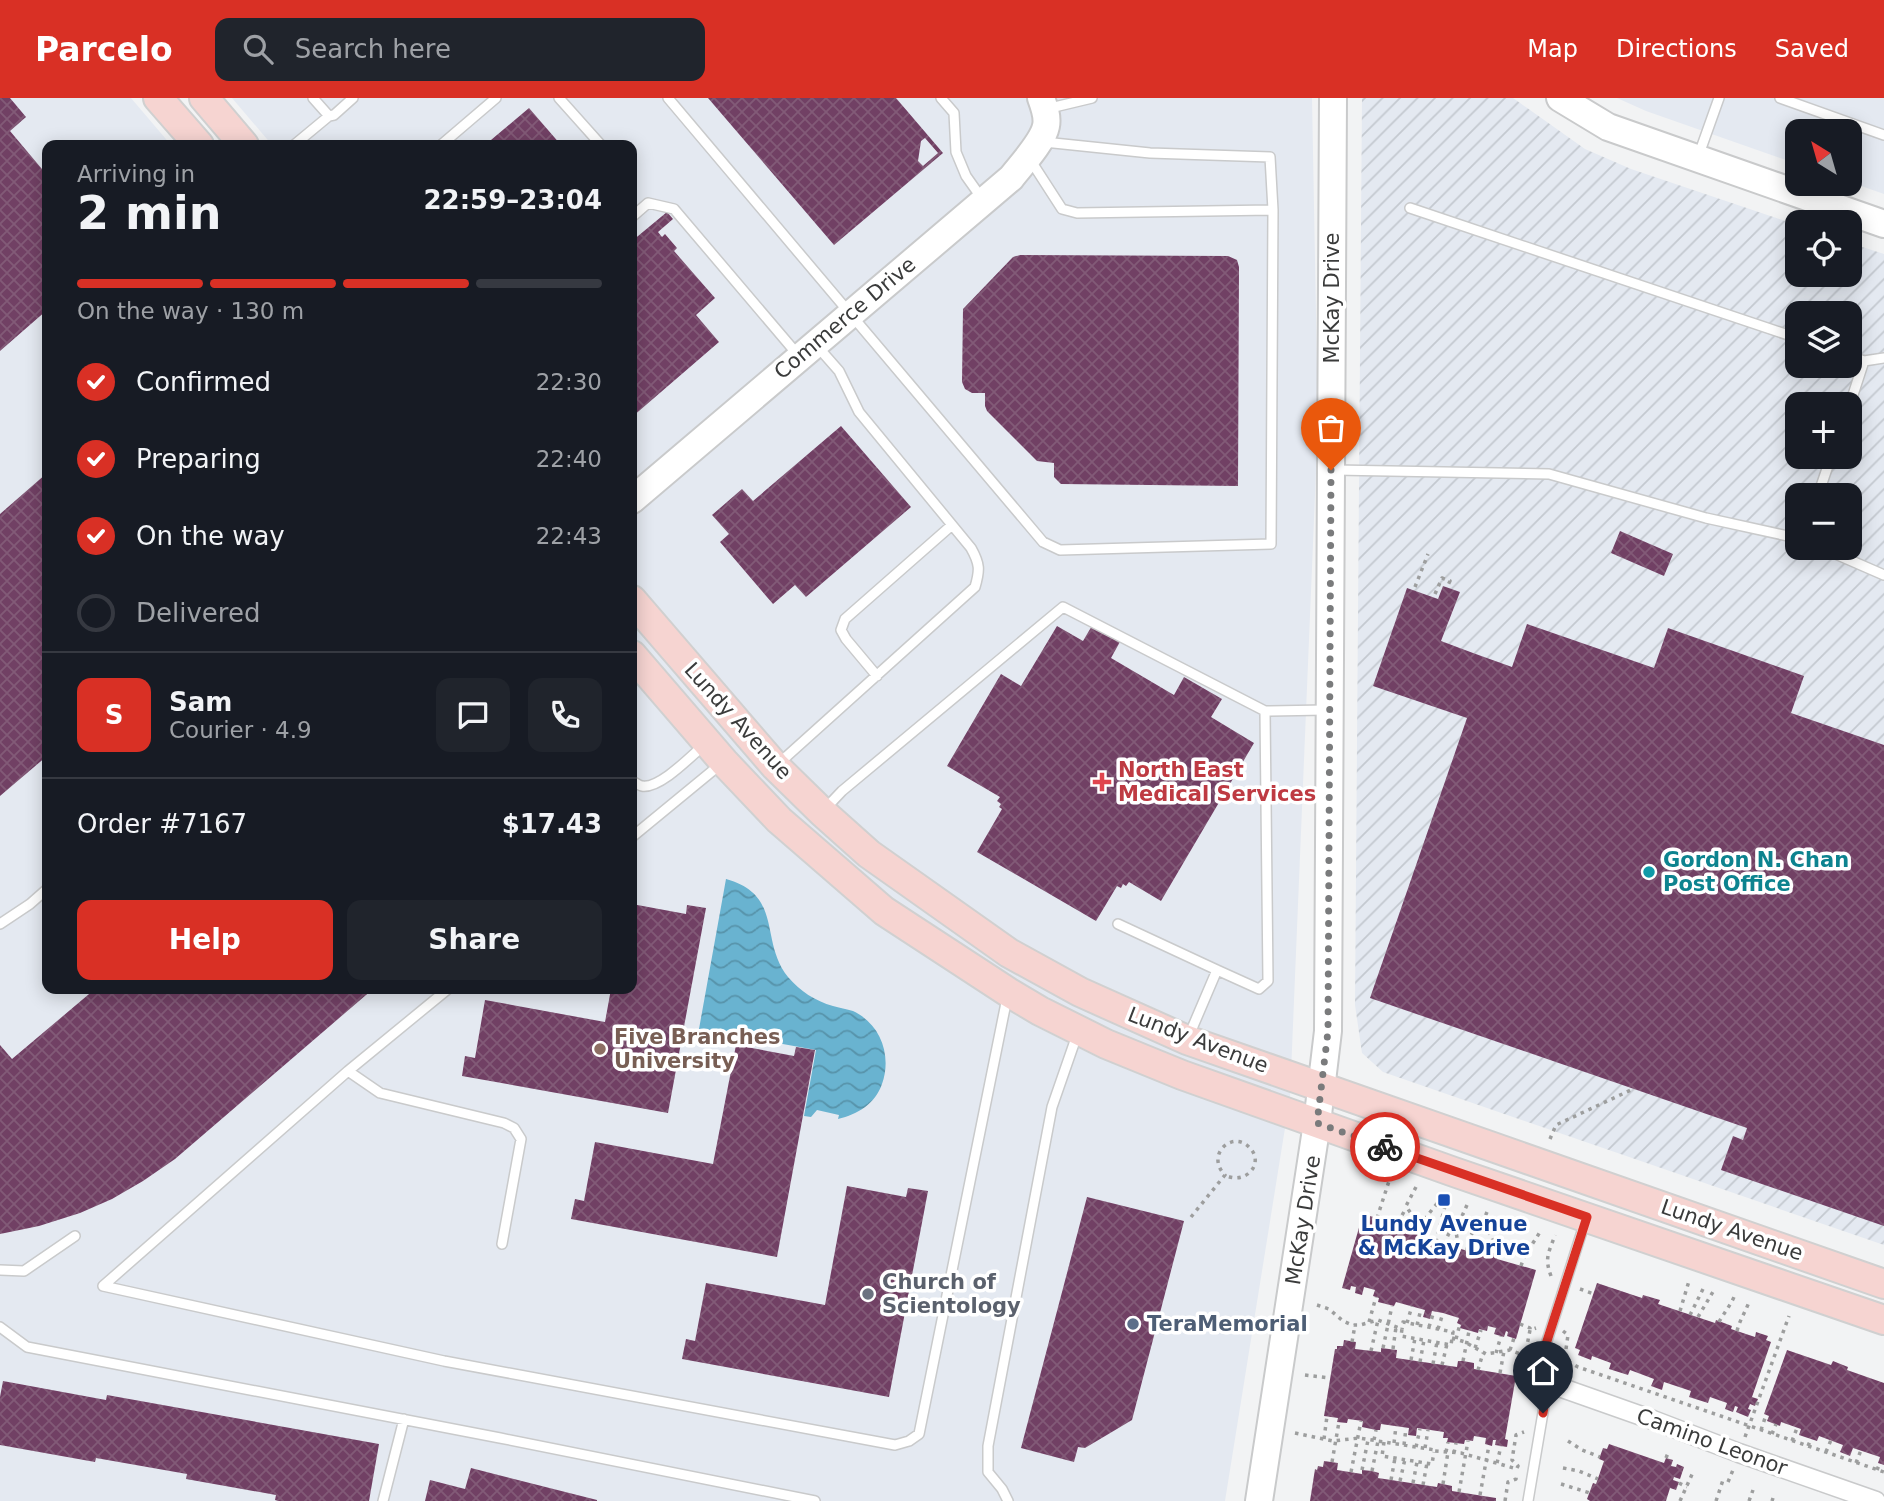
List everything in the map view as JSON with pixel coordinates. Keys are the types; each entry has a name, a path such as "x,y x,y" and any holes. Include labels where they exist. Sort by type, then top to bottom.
{"main road":[{"path":"158,98 194,140"},
{"path":"204,98 240,140"},
{"name":"Lundy Avenue","path":"637,606 775,766 869,854 1009,953 1080,992 1187,1040 1884,1284"},
{"name":"Lundy Avenue","path":"637,661 715,752 779,820 884,911 1040,1011 1106,1044 1182,1075 1587,1217 1751,1289 1884,1321"},
{"path":"1751,1289 1780,1270 1805,1275 1884,1304"}],"street":[{"name":"McKay Drive","path":"1259,1501 1317,1123 1328,1031 1333,98"},
{"path":"1560,98 1608,127 1884,224"},
{"name":"Commerce Drive","path":"637,496 1011,178 1040,127"},
{"name":"Camino Leonor","path":"1548,1383 1739,1454 1876,1501"}],"lane":[{"path":"313,98 329,116"},
{"path":"300,140 353,98"},
{"path":"447,140 496,98"},
{"path":"559,98 597,140"},
{"path":"668,98 1043,542 1060,550 1271,544 1273,210 1270,157 1150,153 1040,127"},
{"path":"941,98 954,113 956,152 966,176 983,201"},
{"path":"1040,127 1092,98"},
{"path":"1697,159 1719,98"},
{"path":"1780,98 1884,135"},
{"path":"1040,127 1062,209 1077,213 1273,210"},
{"path":"637,213 648,204 674,209 807,350 839,371 859,412 952,525 976,557 980,572 975,587 775,766"},
{"path":"1410,208 1785,334"},
{"path":"1854,392 1864,361 1884,358"},
{"path":"1331,470 1549,474 1706,518 1785,535"},
{"path":"877,676 846,639 841,630 845,619 952,525"},
{"path":"1850,560 1884,575"},
{"path":"822,812 842,791 1063,607 1265,711 1329,710"},
{"path":"1118,924 1259,989 1268,981 1265,711"},
{"path":"637,784 653,785 715,752"},
{"path":"637,832 715,752"},
{"path":"0,924 42,893"},
{"path":"1187,1040 1217,970"},
{"path":"442,994 348,1071 103,1286 443,1361 895,1445 909,1441 919,1434 1008,992"},
{"path":"1008,1501 988,1472 988,1446 1052,1107 1079,1030"},
{"path":"348,1071 380,1093 504,1123 514,1128 521,1139 502,1244"},
{"path":"1528,1501 1548,1383 1546,1344 1587,1217"},
{"path":"0,1270 24,1271 75,1236"},
{"path":"0,1327 27,1347 815,1501"},
{"path":"383,1501 404,1419"}],"path":[{"path":"1415,587 1428,554"},
{"path":"1435,594 1442,578 1450,581 1447,587"},
{"path":"1550,1139 1556,1125 1633,1089"},
{"path":"1233,1142 1248,1146 1255,1163 1249,1174 1238,1179 1225,1175 1217,1161 1221,1150 1233,1142"},
{"path":"1191,1217 1225,1175"},
{"path":"1377,1218 1390,1178"},
{"path":"1394,1230 1416,1187"},
{"path":"1419,1226 1445,1197 1436,1242"},
{"path":"1444,1244 1450,1231 1459,1223 1467,1205"},
{"path":"1406,1206 1423,1232"},
{"path":"1467,1251 1469,1238 1481,1226 1486,1212"},
{"path":"1481,1226 1493,1237 1493,1253"},
{"path":"1455,1227 1459,1249"},
{"path":"1521,1266 1525,1252 1541,1230"},
{"path":"1552,1280 1546,1260 1555,1235"},
{"path":"1582,1281 1576,1290 1594,1294"},
{"path":"1680,1311 1689,1281"},
{"path":"1690,1315 1704,1287"},
{"path":"1737,1331 1740,1318 1746,1311 1751,1289"},
{"path":"1698,1317 1714,1290"},
{"path":"1369,1322 1376,1297"},
{"path":"1719,1322 1734,1297"},
{"path":"1317,1305 1329,1309 1343,1321 1354,1325 1378,1320 1402,1329"},
{"path":"1383,1348 1392,1306"},
{"path":"1407,1323 1412,1306"},
{"path":"1417,1325 1422,1309"},
{"path":"1429,1327 1434,1311"},
{"path":"1438,1329 1443,1313"},
{"path":"1743,1442 1789,1316"},
{"path":"1371,1351 1378,1320"},
{"path":"1566,1320 1562,1331 1568,1335 1565,1356 1571,1363 1884,1472"},
{"path":"1454,1339 1453,1332 1404,1322 1401,1336 1451,1345 1454,1339 1460,1324"},
{"path":"1520,1324 1530,1328 1524,1384 1531,1391 1529,1401"},
{"path":"1352,1342 1354,1325"},
{"path":"1393,1349 1396,1327"},
{"path":"1530,1331 1538,1327"},
{"path":"1475,1348 1481,1330"},
{"path":"1463,1361 1469,1331"},
{"path":"1496,1353 1501,1336"},
{"path":"1411,1360 1415,1338"},
{"path":"1500,1373 1514,1338"},
{"path":"1454,1339 1483,1353 1507,1351 1525,1356"},
{"path":"1420,1362 1424,1340"},
{"path":"1433,1363 1437,1342"},
{"path":"1442,1365 1447,1344"},
{"path":"1478,1370 1483,1353"},
{"path":"1305,1375 1330,1378"},
{"path":"1761,1430 1766,1415"},
{"path":"1324,1439 1327,1416"},
{"path":"1351,1472 1361,1421"},
{"path":"1505,1501 1508,1482 1516,1479 1518,1466 1512,1460 1516,1435 1524,1432 1526,1421"},
{"path":"1332,1462 1339,1422"},
{"path":"1772,1434 1776,1424"},
{"path":"1394,1443 1396,1426"},
{"path":"1792,1441 1797,1427"},
{"path":"1404,1445 1406,1428"},
{"path":"1416,1447 1420,1429"},
{"path":"1363,1470 1376,1430"},
{"path":"1425,1448 1428,1430"},
{"path":"1296,1433 1336,1440 1357,1438 1465,1454 1517,1469"},
{"path":"1808,1446 1811,1439"},
{"path":"1373,1440 1373,1471"},
{"path":"1826,1452 1831,1440"},
{"path":"1459,1492 1468,1441"},
{"path":"1568,1441 1600,1457"},
{"path":"1384,1442 1382,1456 1432,1464 1434,1451"},
{"path":"1443,1484 1448,1442"},
{"path":"1454,1453 1456,1443"},
{"path":"1480,1495 1489,1445"},
{"path":"1497,1463 1500,1446"},
{"path":"1856,1463 1861,1450"},
{"path":"1391,1480 1395,1458"},
{"path":"1400,1481 1405,1459"},
{"path":"1413,1483 1418,1462"},
{"path":"1423,1485 1427,1463"},
{"path":"1877,1470 1880,1463"},
{"path":"1716,1501 1734,1464"},
{"path":"1563,1468 1598,1479"},
{"path":"1679,1501 1694,1470"},
{"path":"1679,1483 1687,1487"},
{"path":"1560,1484 1590,1493"},
{"path":"1749,1501 1752,1490"}],"shaded area":[{"path":"0,98 131,98 167,140 42,140 42,994 637,994 637,140 268,140 232,98 1312,98 1318,423 1290,1097 1225,1501 0,1501"},
{"path":"1362,98 1513,98 1585,149 1631,169 1785,221 1785,287 1862,287 1862,247 1884,254 1884,1245 1383,1072 1362,1053 1355,1005"},
{"path":"1617,98 1884,98 1884,194 1862,186 1862,119 1785,119 1785,160 1646,111"}],"water":[{"path":"726,879 744,886 756,896 768,920 779,963 788,977 808,995 863,1017 877,1032 885,1052 885,1073 875,1097 859,1111 838,1119 839,1115 817,1110 811,1117 804,1116 816,1050 699,1029"}],"building":[{"path":"0,98 10,98 26,117 10,131 42,169 42,314 0,351"},
{"path":"708,98 896,98 943,153 834,245","holes":["925,138 938,153 923,166 918,161 921,141"]},
{"path":"529,108 557,140 491,140"},
{"path":"667,212 673,219 658,232 662,237 665,234 677,248 674,251 715,298 696,315 719,342 637,413 637,237"},
{"path":"1228,256 1237,260 1238,486 1061,484 1054,477 1054,463 1037,461 987,411 985,393 972,393 965,389 962,382 963,309 1013,257"},
{"path":"841,426 911,507 806,597 795,585 773,604 720,542 729,534 712,515 742,489 753,501"},
{"path":"42,477 42,760 0,796 0,514"},
{"path":"1620,531 1673,554 1664,576 1611,553"},
{"name":"Gordon N. Chan Post Office","path":"1443,586 1460,592 1441,641 1473,653 1512,667 1527,624 1654,668 1668,628 1804,676 1791,713 1884,745 1884,1226 1721,1170 1733,1136 1743,1140 1747,1128 1370,998 1467,718 1373,686 1407,588 1438,599"},
{"name":"North East Medical Services","path":"1093,624 1121,640 1111,658 1174,695 1184,677 1222,699 1211,717 1254,743 1161,901 1129,882 1121,888 1117,886 1096,921 977,852 1002,809 997,801 1000,797 947,766 1001,674 1021,686 1057,626 1083,641"},
{"path":"637,905 686,914 687,905 706,908 668,1113 462,1076 465,1056 475,1058 485,1000 605,1022 610,994 637,994"},
{"path":"89,994 367,994 175,1159 143,1181 80,1213 39,1226 0,1234 0,1045 12,1059"},
{"path":"736,1045 794,1056 796,1047 815,1050 777,1257 571,1219 575,1199 584,1201 595,1142 713,1164"},
{"name":"Church of Scientology","path":"847,1186 906,1197 908,1188 928,1191 889,1397 682,1359 686,1339 695,1341 706,1283 825,1305"},
{"path":"1087,1197 1184,1221 1132,1420 1085,1448 1078,1447 1074,1462 1021,1448"},
{"path":"1370,1216 1383,1220 1381,1227 1407,1234 1408,1228 1423,1232 1421,1238 1479,1254 1480,1250 1493,1253 1498,1255 1497,1259 1536,1270 1516,1339 1507,1336 1506,1331 1504,1337 1494,1334 1496,1328 1488,1326 1487,1331 1479,1329 1478,1333 1460,1328 1461,1325 1457,1323 1459,1318 1443,1313 1432,1311 1430,1319 1423,1317 1425,1310 1396,1302 1394,1306 1378,1302 1379,1298 1373,1296 1375,1290 1364,1287 1362,1295 1355,1293 1356,1287 1351,1286 1350,1290 1342,1288 1360,1224 1363,1221 1368,1222"},
{"path":"1597,1283 1642,1298 1643,1295 1660,1300 1658,1304 1715,1323 1716,1320 1732,1326 1731,1329 1755,1337 1756,1332 1768,1336 1766,1340 1771,1342 1752,1397 1758,1399 1755,1406 1750,1404 1748,1417 1736,1412 1738,1407 1735,1406 1733,1412 1725,1409 1727,1403 1710,1397 1708,1403 1689,1397 1691,1391 1664,1382 1662,1390 1651,1386 1654,1379 1630,1370 1628,1375 1609,1369 1611,1363 1592,1356 1591,1360 1578,1355 1580,1350 1575,1348"},
{"path":"1344,1340 1356,1342 1355,1349 1381,1352 1381,1348 1397,1350 1396,1358 1457,1367 1458,1361 1463,1361 1474,1363 1474,1369 1516,1376 1505,1439 1508,1440 1507,1447 1495,1445 1496,1440 1493,1440 1492,1446 1485,1444 1486,1438 1474,1436 1473,1441 1465,1440 1464,1444 1447,1442 1448,1438 1443,1438 1444,1432 1417,1428 1416,1436 1408,1435 1409,1428 1381,1424 1380,1430 1376,1430 1362,1427 1363,1421 1348,1419 1347,1423 1337,1422 1338,1418 1324,1416 1335,1349 1337,1346 1343,1346"},
{"path":"1787,1350 1831,1365 1833,1361 1848,1367 1847,1370 1884,1383 1884,1465 1878,1463 1880,1457 1853,1448 1850,1456 1840,1452 1843,1445 1819,1436 1817,1441 1799,1435 1801,1429 1781,1422 1780,1426 1767,1421 1769,1416 1764,1414"},
{"path":"3,1381 106,1400 107,1395 379,1444 369,1501 278,1501 275,1500 276,1495 186,1479 187,1474 96,1458 95,1462 0,1445 0,1397"},
{"path":"1609,1444 1664,1463 1666,1458 1673,1460 1671,1466 1676,1467 1677,1464 1684,1467 1680,1479 1674,1477 1673,1480 1679,1482 1676,1490 1670,1488 1666,1501 1587,1499 1604,1461 1599,1459 1603,1448 1607,1449"},
{"path":"1324,1461 1338,1463 1337,1470 1362,1474 1362,1470 1372,1471 1379,1473 1378,1478 1437,1487 1438,1483 1452,1486 1452,1491 1496,1498 1496,1501 1310,1501 1315,1469 1317,1470 1318,1466 1323,1467"},
{"path":"471,1468 597,1501 425,1501 430,1480 465,1489"}],"way so far":[{"path":"1331,470 1328,1031 1317,1123 1385,1147"}],"place":[{"name":"North East Medical Services","path":"1102,782"},
{"name":"Gordon N. Chan Post Office","path":"1649,872"},
{"name":"Five Branches University","path":"600,1049"},
{"name":"Lundy Avenue & McKay Drive","path":"1444,1200"},
{"name":"Church of Scientology","path":"868,1294"},
{"name":"TeraMemorial","path":"1133,1324"}],"route":[{"path":"1385,1147 1587,1217 1546,1344 1548,1383 1543,1413"}]}
